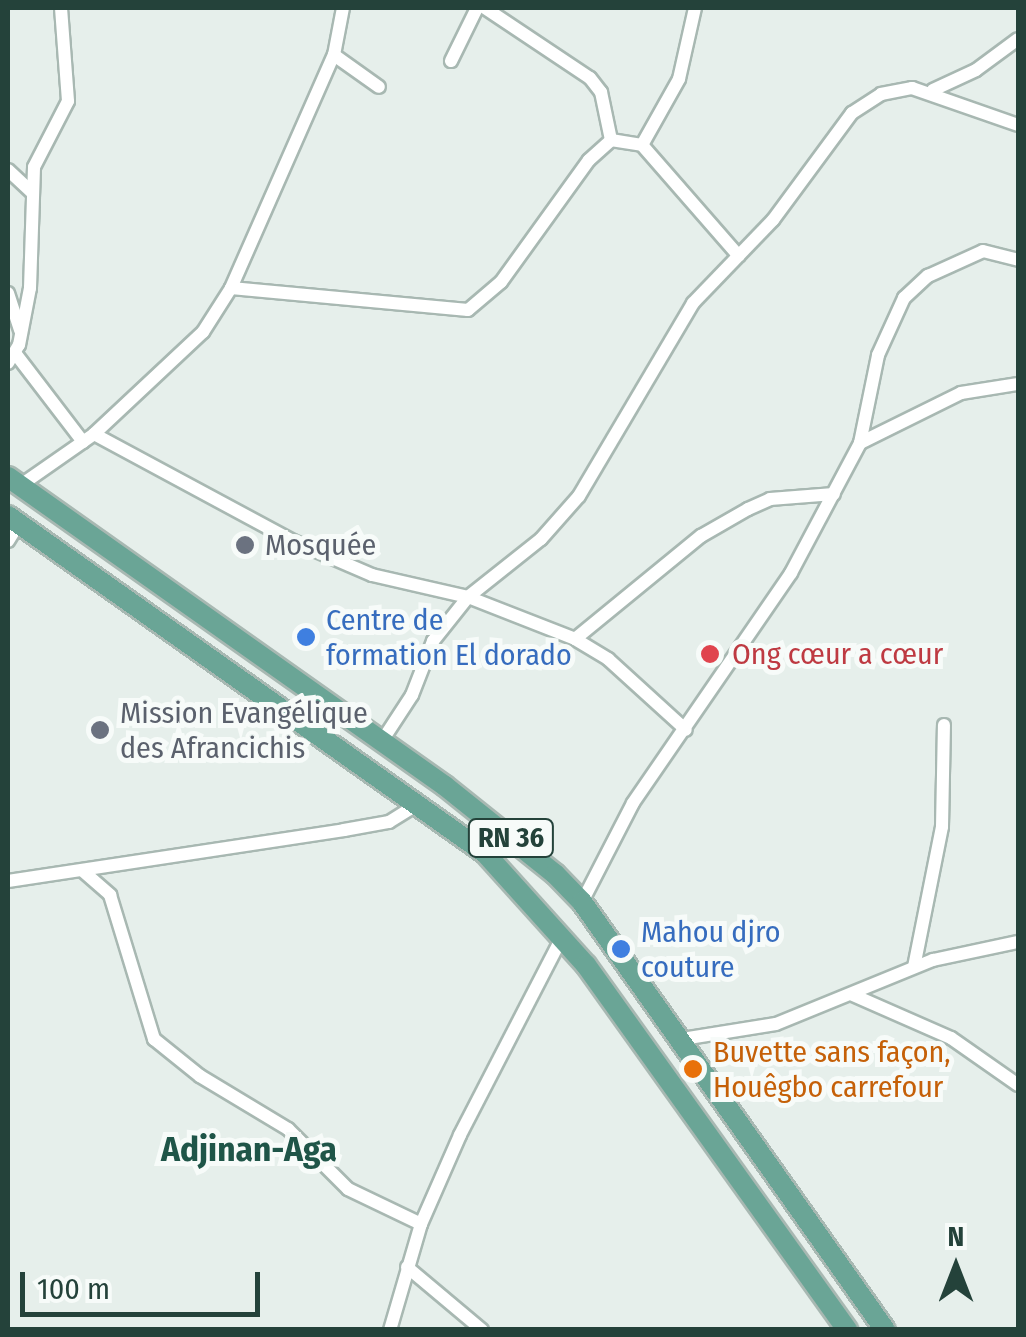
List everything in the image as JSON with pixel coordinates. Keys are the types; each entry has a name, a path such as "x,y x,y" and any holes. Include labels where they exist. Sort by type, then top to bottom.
{"main road":[{"name":"RN 36","path":"14,481 382,741 531,854 582,902 676,1040 885,1330"},
{"name":"RN 36","path":"11,527 485,853 562,937 846,1330"}],"street":[{"path":"61,8 68,101 38,151 21,337 11,358 89,438 293,542 372,574 468,597 575,639 608,659 686,730"},
{"path":"14,481 89,438 202,332 231,288 334,56 343,8"},
{"path":"452,61 477,8"},
{"path":"484,8 590,78 601,92 611,140"},
{"path":"642,144 679,79 695,8"},
{"path":"382,741 412,694 433,642 468,597 541,539 579,496 693,303 740,256 852,113 881,94 933,90 976,70 1018,39"},
{"path":"334,56 379,87"},
{"path":"933,90 1018,125"},
{"path":"231,288 468,310 502,282 589,160 611,140 642,144 740,256"},
{"path":"8,170 32,192"},
{"path":"582,902 633,803 791,573 834,494 860,444 878,355 904,298 928,276 983,252 1018,260"},
{"path":"8,293 21,337"},
{"path":"860,444 961,394 1018,384"},
{"path":"575,639 700,536 748,509 770,500 834,494"},
{"path":"914,967 942,827 944,725"},
{"path":"8,881 374,825 415,806"},
{"path":"84,872 110,895 154,1040 200,1076 288,1128 348,1189 421,1224"},
{"path":"390,1330 421,1224 562,937"},
{"path":"676,1040 776,1024 914,967 1018,942"},
{"path":"853,995 950,1038 1018,1085"},
{"path":"407,1267 482,1330"}],"place":[{"name":"Mosquée","path":"245,545"},
{"name":"Centre de formation El dorado","path":"306,637"},
{"name":"Ong cœur a cœur","path":"710,654"},
{"name":"Mission Evangélique des Afrancichis","path":"100,730"},
{"name":"Mahou djro couture","path":"621,949"},
{"name":"Buvette sans façon, Houêgbo carrefour","path":"693,1069"}],"district":[{"name":"Adjinan-Aga","path":"249,1149"}]}
